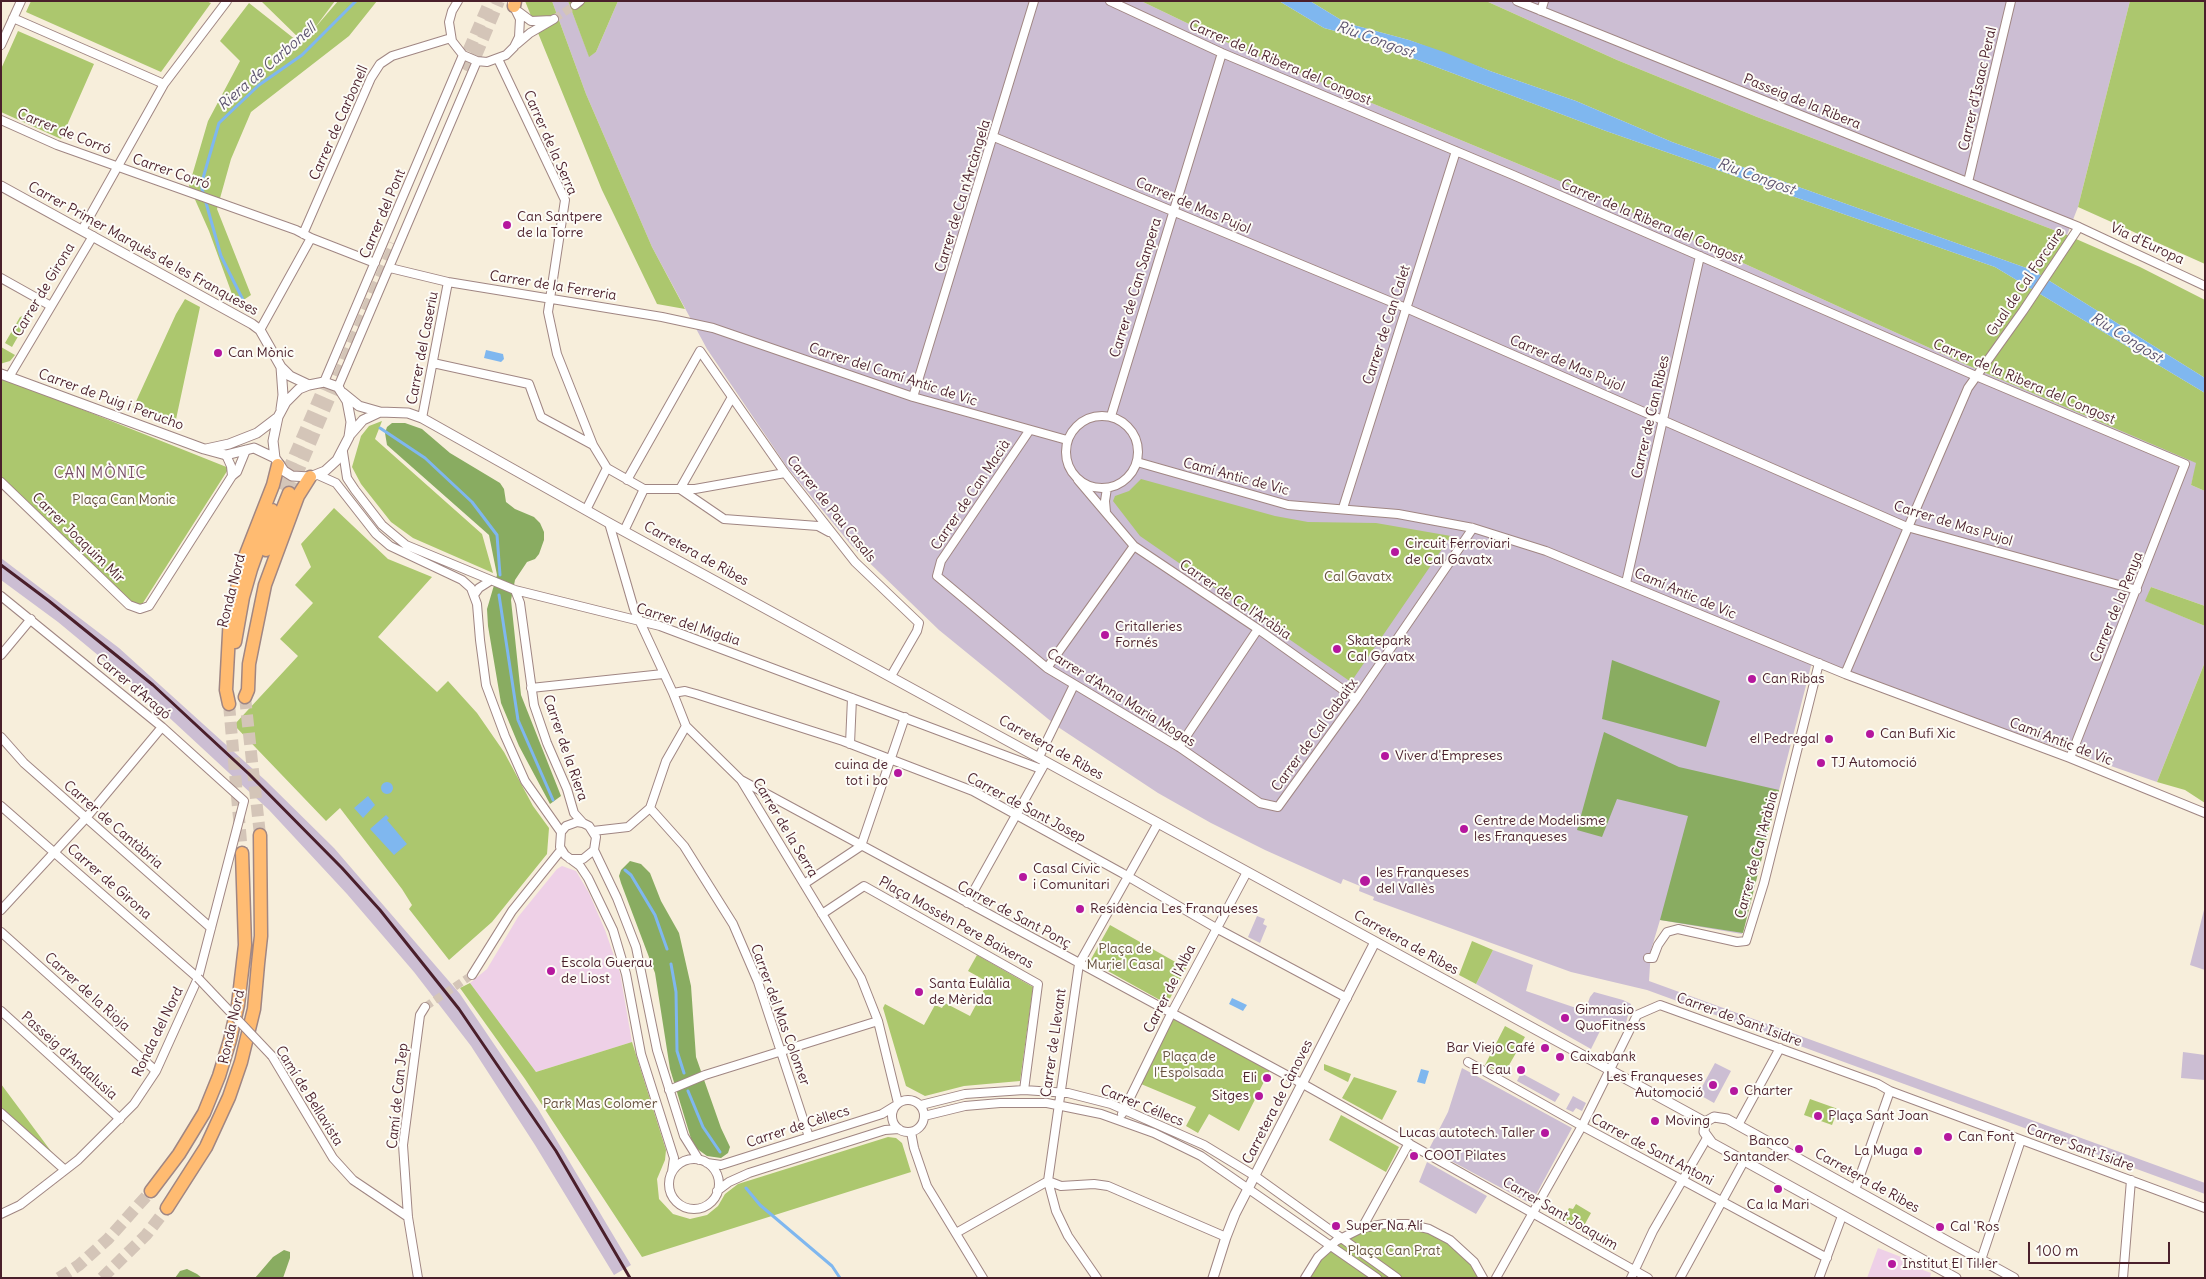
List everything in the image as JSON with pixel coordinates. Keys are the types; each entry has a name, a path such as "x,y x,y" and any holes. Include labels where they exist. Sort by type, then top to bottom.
{"highway":[{"name":"Ronda Nord","path":"277,462 274,485 246,554 232,607 226,665 226,690 229,704 234,654 244,597 260,542 285,491 251,598 243,646 242,689 245,697 248,690 249,664 266,585 298,496 314,476"},
{"name":"Ronda Nord","path":"167,1208 206,1147 229,1097 254,1009 260,936 260,835"},
{"name":"Ronda Nord","path":"151,1191 179,1154 204,1113 219,1076 230,1040 238,1005 244,945 242,853"}],"street":[{"path":"1,45 21,1"},
{"path":"82,230 164,84 227,1"},
{"name":"Carrer de Ca n'Arcàngela","path":"913,397 1034,1"},
{"name":"Carrer de la Ribera del Congost","path":"1110,1 1222,53 1456,151 1976,376 2185,464"},
{"name":"Passeig de la Ribera","path":"1517,1 2079,226"},
{"path":"1542,11 1544,1"},
{"name":"Carrer d'Isaac Peral","path":"1968,182 2011,1"},
{"path":"458,2 449,22 451,38 463,55 477,61 487,62 498,59 514,47 523,37 554,19 532,21 514,5"},
{"path":"514,5 520,28 514,47"},
{"path":"13,18 164,84"},
{"name":"Carrer de Carbonell","path":"260,330 307,236 371,78 380,64 392,56 451,38"},
{"name":"Carrer de Can Sanpera","path":"1111,416 1222,53"},
{"name":"Carrer del Pont","path":"324,382 463,55"},
{"name":"Carrer de la Serra","path":"498,59 565,200 548,312 557,354 593,444 607,468"},
{"name":"Carrer del Pont","path":"340,390 477,61"},
{"name":"Carrer de Corró","path":"1,120 57,145 118,166"},
{"name":"Carrer de Mas Pujol","path":"994,137 1406,308 1906,527 2137,590"},
{"name":"Carrer de Can Calet","path":"1343,508 1456,151"},
{"name":"Carrer Corró","path":"118,166 307,236"},
{"name":"Carrer Primer Marquès de les Franqueses","path":"1,186 260,330 271,347 280,367 283,395 279,413"},
{"name":"Gual de Cal Forcaire","path":"1845,674 1906,527 1968,388 2023,311 2079,226"},
{"name":"Via d'Europa","path":"2079,226 2205,286"},
{"name":"Carrer de Girona","path":"5,376 51,306 93,236"},
{"path":"307,236 376,263"},
{"name":"Carrer de Can Ribes","path":"1626,583 1700,256"},
{"name":"Carrer de la Ferreria","path":"390,268 448,282 662,317 713,328"},
{"path":"1,278 51,306"},
{"name":"Carrer del Caseriu","path":"422,418 448,282"},
{"name":"Carrer del Camí Antic de Vic","path":"713,328 913,397 1029,431 1068,440"},
{"name":"Carrer de Pau Casals","path":"627,480 700,351 785,473 833,535 855,562 919,623 917,631 891,676"},
{"path":"433,363 529,384 541,417 593,444"},
{"path":"280,367 290,376 309,385"},
{"name":"Carrer de Puig i Perucho","path":"5,376 204,449 226,454"},
{"path":"204,449 229,444 251,436 279,413 292,395 309,385 324,382 340,390 350,409 351,422 349,437 343,452 331,466 314,476"},
{"name":"Carretera de Ribes","path":"340,390 359,406 380,412 408,413 422,418 609,523 891,676 1042,762 1158,823 1705,1122 1714,1117 1721,1117 1738,1125 2014,1278"},
{"path":"680,489 732,397"},
{"path":"349,437 363,420 380,412"},
{"path":"277,462 273,441 279,413"},
{"path":"1101,415 1111,416 1130,427 1136,438 1139,452 1137,462 1125,481 1107,488 1094,488 1078,480 1070,470 1066,453 1068,440 1072,430 1085,419 1101,415"},
{"name":"Carrer de Can Macià","path":"938,576 941,561 1029,431"},
{"path":"232,476 232,466 226,454 254,448 277,462 292,476 314,476 336,483 376,534 390,546 402,554 462,580 473,591 477,604 486,685 504,736 525,781 561,832"},
{"path":"232,476 240,467 246,450"},
{"name":"Carrer del Migdia","path":"343,452 347,478 382,525 406,545 515,590 660,626 905,717 1042,762"},
{"name":"Camí Antic de Vic","path":"1137,462 1288,504 1398,514 1473,528 1546,551 1845,674 2070,758 2205,813"},
{"name":"Carrer de la Penya","path":"2070,758 2185,464"},
{"path":"586,510 607,468 644,490 695,489 785,473"},
{"name":"Carrer Joaquim Mir","path":"1,482 129,605 140,609 149,606 232,476"},
{"name":"Carrer de Ca l'Aràbia","path":"1078,480 1134,546 1258,629 1356,699"},
{"path":"1106,514 1105,500 1107,488"},
{"path":"680,489 724,519 818,526 833,535"},
{"path":"624,531 644,490"},
{"name":"Carrer de la Serra","path":"609,523 634,609 673,693 686,726 742,780 861,978 878,1021 896,1105"},
{"name":"Carrer de Cal Gabaitx","path":"1278,807 1356,699 1473,528"},
{"path":"1047,668 1134,546"},
{"name":"Carrer d'Anna Maria Mogas","path":"938,576 1047,668 1179,747 1260,803 1278,807"},
{"path":"473,591 490,581"},
{"name":"Carrer de la Riera","path":"515,590 520,603 534,705 547,743 567,789 574,813 583,823"},
{"name":"Carrer d'Aragó","path":"1,596 162,727 244,802"},
{"path":"1,655 31,619"},
{"path":"1179,747 1258,629"},
{"name":"Carrer de Ca l'Aràbia","path":"1648,958 1653,958 1658,945 1667,932 1678,929 1737,942 1746,941 1764,883 1819,663"},
{"path":"531,688 664,674"},
{"path":"967,903 1042,762 1074,685"},
{"name":"Carrer de Sant Josep","path":"673,693 685,691 696,694 850,744 973,791 1128,876 1216,928 1347,998"},
{"path":"850,744 852,698"},
{"path":"804,884 862,846 905,717"},
{"path":"593,831 628,827 650,808 666,762 686,726"},
{"path":"1,910 86,818 162,727"},
{"name":"Carrer de Cantàbria","path":"1,737 24,763 211,928"},
{"name":"Carrer de Sant Ponç","path":"742,780 1302,1084"},
{"name":"Ronda del Nord","path":"1,1214 20,1205 65,1170 120,1119 134,1104 156,1070 198,978 244,802"},
{"name":"Carrer de Girona","path":"1,806 198,978"},
{"name":"Carrer del Mas Colomer","path":"650,808 684,846 733,924 758,982 809,1137"},
{"path":"571,823 583,823 593,831 596,837 594,850 620,905 636,947 657,1050 684,1136 703,1161 717,1175 717,1191 707,1205 699,1208 688,1208 680,1205 670,1192 669,1186 674,1158 641,1054 632,998 618,944 602,904 588,878 580,866 561,850 559,838 561,832 571,823"},
{"name":"Carrer de Llevant","path":"1048,1182 1079,964 1158,823"},
{"path":"472,975 512,911 561,850"},
{"path":"570,858 582,859 594,850"},
{"name":"Carrer de l'Alba","path":"1120,1121 1170,1014 1247,872"},
{"name":"Plaça Mossèn Pere Baixeras","path":"822,914 864,886 1038,984 1024,1090"},
{"name":"Carrer de la Rioja","path":"1,932 156,1070"},
{"name":"Carretera de Cànoves","path":"1213,1278 1226,1237 1249,1189 1375,942"},
{"name":"Camí de Bellavista","path":"198,978 272,1056 333,1158 353,1180 408,1217"},
{"name":"Carrer de Sant Isidre","path":"1496,1278 1532,1211 1582,1126 1637,1015 1660,1005 1878,1084 1890,1091"},
{"name":"Camí de Can Jep","path":"418,1278 408,1217 403,1145 420,1016 425,1007"},
{"name":"Passeig d'Andalusia","path":"1,1011 120,1119"},
{"path":"669,1090 706,1076 878,1021"},
{"path":"1738,1125 1780,1048"},
{"name":"Carrer de Sant Antoni","path":"1468,1062 1721,1202 1827,1258"},
{"name":"Carrer Sant Joaquim","path":"1302,1084 1532,1211 1632,1274 1648,1278"},
{"name":"Carrer Céllecs","path":"920,1105 965,1094 1024,1090 1060,1092 1111,1104 1204,1145 1256,1176 1397,1278"},
{"path":"1855,1190 1890,1091"},
{"name":"Carrer Sant Isidre","path":"1890,1091 2205,1208"},
{"path":"911,1100 920,1105 924,1116 922,1125 911,1132 899,1129 893,1122 892,1116 896,1105 911,1100"},
{"name":"Carrer Céllecs","path":"924,1116 966,1106 1000,1103 1047,1103 1101,1114 1154,1133 1201,1156 1377,1278"},
{"name":"Carrer de Cèllecs","path":"703,1161 721,1165 882,1114 896,1105"},
{"path":"1,1113 65,1170"},
{"path":"1705,1122 1704,1132 1707,1138 1744,1161 1956,1278"},
{"name":"Carrer de Cèllecs","path":"717,1191 729,1182 749,1173 885,1130 899,1129"},
{"path":"911,1132 914,1148 928,1186 983,1278"},
{"path":"1632,1274 1653,1231 1707,1138"},
{"path":"1981,1260 2021,1140"},
{"path":"1362,1228 1409,1143"},
{"path":"672,1172 683,1162 703,1161"},
{"path":"1680,1278 1744,1161"},
{"path":"2123,1278 2131,1180"},
{"path":"1048,1182 1056,1211 1068,1236 1097,1278"},
{"path":"956,1233 1048,1182 1061,1186 1094,1184 1108,1186 1226,1237"},
{"path":"1819,1278 1842,1216"},
{"path":"1305,1278 1318,1257 1342,1238 1362,1228 1384,1224 1407,1224 1429,1229 1450,1240 1474,1262 1483,1278"}],"shaded area":[{"path":"552,1 568,1 589,56 596,52 618,1 1141,1 1239,48 1598,197 1967,365 2197,463 2191,485 2205,491 2205,606 2151,587 2146,601 2205,626 2205,662 2157,782 1812,662 1742,934 1660,920 1651,950 1649,981 2205,1183 2205,1194 1647,990 1571,972 1373,900 1374,897 1359,891 1360,886 1343,879 1341,884 1265,850 1211,823 1158,793 1058,727 939,630 852,546 787,467 707,349 652,247 586,94"},
{"path":"1486,1 2130,1 2078,207 2067,235 1757,117 1617,60"},
{"path":"1,558 119,648 265,780 334,848 460,994 538,1109 631,1265 614,1275 535,1145 471,1046 414,972 347,894 269,810 134,685 58,622 1,580"},
{"name":"Escola Guerau de Liost","path":"562,866 576,871 589,893 605,930 620,973 632,1042 536,1072 470,983 487,969 518,917 557,869"},
{"path":"2205,906 2205,970 2190,965"},
{"path":"1257,916 1265,919 1263,924 1267,926 1260,943 1248,937"},
{"path":"1493,950 1533,965 1526,991 1585,1011 1594,992 1631,1004 1624,1030 1605,1021 1591,1049 1476,984"},
{"path":"2183,1052 2205,1055 2205,1080 2181,1078"},
{"name":"Les Franqueses Automoció","path":"1715,1063 1731,1071 1714,1103 1698,1094"},
{"path":"1462,1068 1572,1128 1531,1204 1429,1149 1448,1112"},
{"path":"1521,1073 1560,1094 1555,1102 1517,1081"},
{"path":"1573,1096 1586,1103 1582,1111 1576,1108 1573,1112 1566,1109"},
{"path":"1427,1162 1487,1196 1476,1214 1419,1182"},
{"name":"Institut El Til·ler","path":"1878,1248 1914,1262 1912,1266 1931,1273 1930,1278 1867,1278"}],"green space":[{"path":"31,1 206,1 211,3 161,72 26,12"},
{"path":"261,1 335,1 314,29 338,1 377,1 349,36 251,112 231,159 217,209 251,295 236,305 209,231 189,186 208,121 240,61 220,41 249,3 301,44 303,42"},
{"path":"525,1 552,1 586,94 652,247 685,309 657,304 602,190"},
{"path":"568,1 618,1 596,52 589,57"},
{"path":"1141,1 1279,1 1324,28 1354,36 1606,131 1995,267 2205,393 2205,491 2191,485 2196,463 1967,365 1598,197 1239,48"},
{"path":"1310,1 1486,1 1617,60 1757,117 2067,235 2140,267 2205,300 2205,378 2032,270 1672,142 1576,101 1409,40 1346,23"},
{"path":"2130,1 2205,1 2205,264 2078,207"},
{"path":"18,31 94,64 61,139 1,112 1,69"},
{"path":"185,299 200,307 175,424 133,408 176,314"},
{"path":"32,312 12,347 5,343 20,317"},
{"path":"1,347 15,355 10,361 1,364"},
{"name":"Plaça Can Monic","path":"1,377 229,468 141,606 131,602 1,480"},
{"path":"382,421 375,439 482,534 493,573 413,538 391,522 361,484 352,467 361,436 369,426"},
{"path":"392,423 405,423 422,429 450,453 500,483 504,489 506,502 515,509 534,517 540,523 544,532 544,540 539,554 535,559 527,562 515,580 511,600 521,695 561,796 550,804 519,746 501,703 488,626 487,609 497,575 489,535 387,445 385,433 387,427"},
{"name":"Cal Gavatx","path":"1141,479 1275,516 1308,522 1376,523 1451,536 1351,682 1140,536 1113,501 1115,496 1129,491"},
{"path":"334,508 388,559 432,577 378,637 437,692 448,681 477,713 504,752 533,806 549,828 547,854 492,922 449,960 409,909 412,905 402,889 340,808 326,821 234,725 298,656 280,639 313,603 295,585 311,567 301,544"},
{"path":"2151,587 2205,606 2205,626 2145,601"},
{"path":"1612,660 1720,701 1706,747 1602,719"},
{"path":"2205,662 2205,803 2185,790 2157,782"},
{"path":"1604,732 1679,767 1779,790 1743,933 1660,920 1688,816 1617,799 1602,837 1577,830"},
{"path":"630,861 641,864 650,873 661,901 679,933 691,986 696,1057 721,1128 730,1147 728,1153 721,1158 707,1156 696,1148 692,1142 670,1069 655,973 619,876 621,870"},
{"name":"Plaça de Muriel Casal","path":"1110,925 1186,968 1167,1004 1090,961"},
{"path":"1472,941 1493,950 1476,984 1459,975"},
{"path":"977,955 1033,987 1020,1081 964,1086 925,1096 906,1086 883,1008 885,1004 924,1025 935,1005 942,1008 945,1003 970,1016 988,982 968,971"},
{"name":"Park Mas Colomer","path":"470,983 536,1072 632,1042 666,1150 665,1160 657,1179 659,1199 673,1214 690,1219 707,1215 718,1206 725,1194 738,1184 888,1137 896,1138 902,1143 911,1172 642,1257 525,1079 460,988"},
{"name":"Plaça de l'Espolsada","path":"1171,1015 1271,1068 1239,1131 1209,1114 1198,1133 1186,1126 1196,1107 1141,1084"},
{"path":"1505,1026 1525,1037 1504,1074 1485,1065"},
{"path":"1324,1064 1351,1074 1348,1082 1324,1070"},
{"path":"1354,1077 1397,1091 1382,1120 1342,1098"},
{"path":"1,1084 65,1170 1,1110"},
{"path":"1810,1099 1838,1109 1832,1125 1804,1115"},
{"path":"1341,1115 1399,1147 1386,1172 1329,1140"},
{"path":"1576,1204 1591,1213 1581,1231 1562,1221 1569,1208 1573,1209"},
{"name":"Plaça Can Prat","path":"1407,1224 1450,1240 1483,1278 1305,1278 1308,1271 1342,1238 1362,1228"},
{"path":"284,1250 290,1252 290,1258 283,1278 255,1278 273,1257"},
{"path":"187,1269 202,1278 175,1278 180,1271"}],"water":[{"name":"Riu Congost","path":"1279,1 1310,1 1346,23 1409,40 1444,52 1490,71 1576,101 1672,142 2032,270 2205,378 2205,393 1995,267 1606,131 1354,36 1324,28"},
{"path":"486,350 503,354 504,359 501,362 484,358"},
{"path":"387,782 393,788 387,794 381,788"},
{"path":"368,796 375,805 363,818 354,808"},
{"path":"386,815 389,818 387,820 407,844 394,855 370,829"},
{"path":"1232,998 1247,1005 1243,1011 1229,1004"},
{"path":"1421,1069 1429,1071 1425,1084 1417,1082"}],"waterway":[{"name":"Riera de Carbonell","path":"243,300 221,256 201,185 219,123 259,85 302,55 356,1"},
{"name":"Riera de Carbonell","path":"380,428 425,458 472,502 497,535 500,575"},
{"name":"Riera de Carbonell","path":"499,595 518,720 553,800"},
{"name":"Riera de Carbonell","path":"625,870 631,875 655,915 667,949"},
{"name":"Riera de Carbonell","path":"671,964 676,992 677,1051 684,1073"},
{"name":"Riera de Carbonell","path":"688,1091 703,1127 720,1152"},
{"name":"Riera de Carbonell","path":"746,1188 760,1205 832,1266 840,1278"}],"tunnel":[{"path":"461,68 490,1"},
{"path":"469,72 499,1"},
{"path":"554,19 575,5"},
{"path":"289,493 395,244"},
{"path":"280,489 331,371"},
{"path":"245,697 260,835"},
{"path":"229,704 242,853"},
{"path":"425,1007 472,975"},
{"path":"59,1278 79,1265 108,1239 151,1191"},
{"path":"102,1278 146,1235 167,1208"}],"railway":[{"path":"1,565 153,685 249,774 342,868 380,910 459,1009 556,1151 630,1278"}],"place":[{"name":"Can Santpere de la Torre","path":"507,225"},
{"name":"Can Mònic","path":"218,353"},
{"name":"Circuit Ferroviari de Cal Gavatx","path":"1395,552"},
{"name":"Critalleries Fornés","path":"1105,635"},
{"name":"Skatepark Cal Gavatx","path":"1337,649"},
{"name":"Can Ribas","path":"1752,679"},
{"name":"Can Bufi Xic","path":"1870,734"},
{"name":"el Pedregal","path":"1829,739"},
{"name":"Viver d'Empreses","path":"1385,756"},
{"name":"TJ Automoció","path":"1821,763"},
{"name":"cuina de tot i bo","path":"898,773"},
{"name":"Centre de Modelisme les Franqueses","path":"1464,829"},
{"name":"Casal Cívic i Comunitari","path":"1023,877"},
{"name":"les Franqueses del Vallès","path":"1365,881"},
{"name":"Residència Les Franqueses","path":"1080,909"},
{"name":"Escola Guerau de Liost","path":"551,971"},
{"name":"Santa Eulàlia de Mèrida","path":"919,992"},
{"name":"Gimnasio QuoFitness","path":"1565,1018"},
{"name":"Bar Viejo Café","path":"1545,1048"},
{"name":"Caixabank","path":"1560,1057"},
{"name":"El Cau","path":"1521,1070"},
{"name":"Eli","path":"1267,1078"},
{"name":"Les Franqueses Automoció","path":"1713,1085"},
{"name":"Charter","path":"1734,1091"},
{"name":"Sitges","path":"1259,1096"},
{"name":"Plaça Sant Joan","path":"1818,1116"},
{"name":"Moving","path":"1655,1121"},
{"name":"Lucas autotech. Taller","path":"1545,1133"},
{"name":"Can Font","path":"1948,1137"},
{"name":"Banco Santander","path":"1799,1149"},
{"name":"La Muga","path":"1918,1151"},
{"name":"COOT Pilates","path":"1414,1156"},
{"name":"Ca la Mari","path":"1778,1189"},
{"name":"Super Na Alí","path":"1336,1226"},
{"name":"Cal 'Ros","path":"1940,1227"},
{"name":"Institut El Til·ler","path":"1892,1264"}],"district":[{"name":"CAN MÒNIC","path":"100,474"}]}
